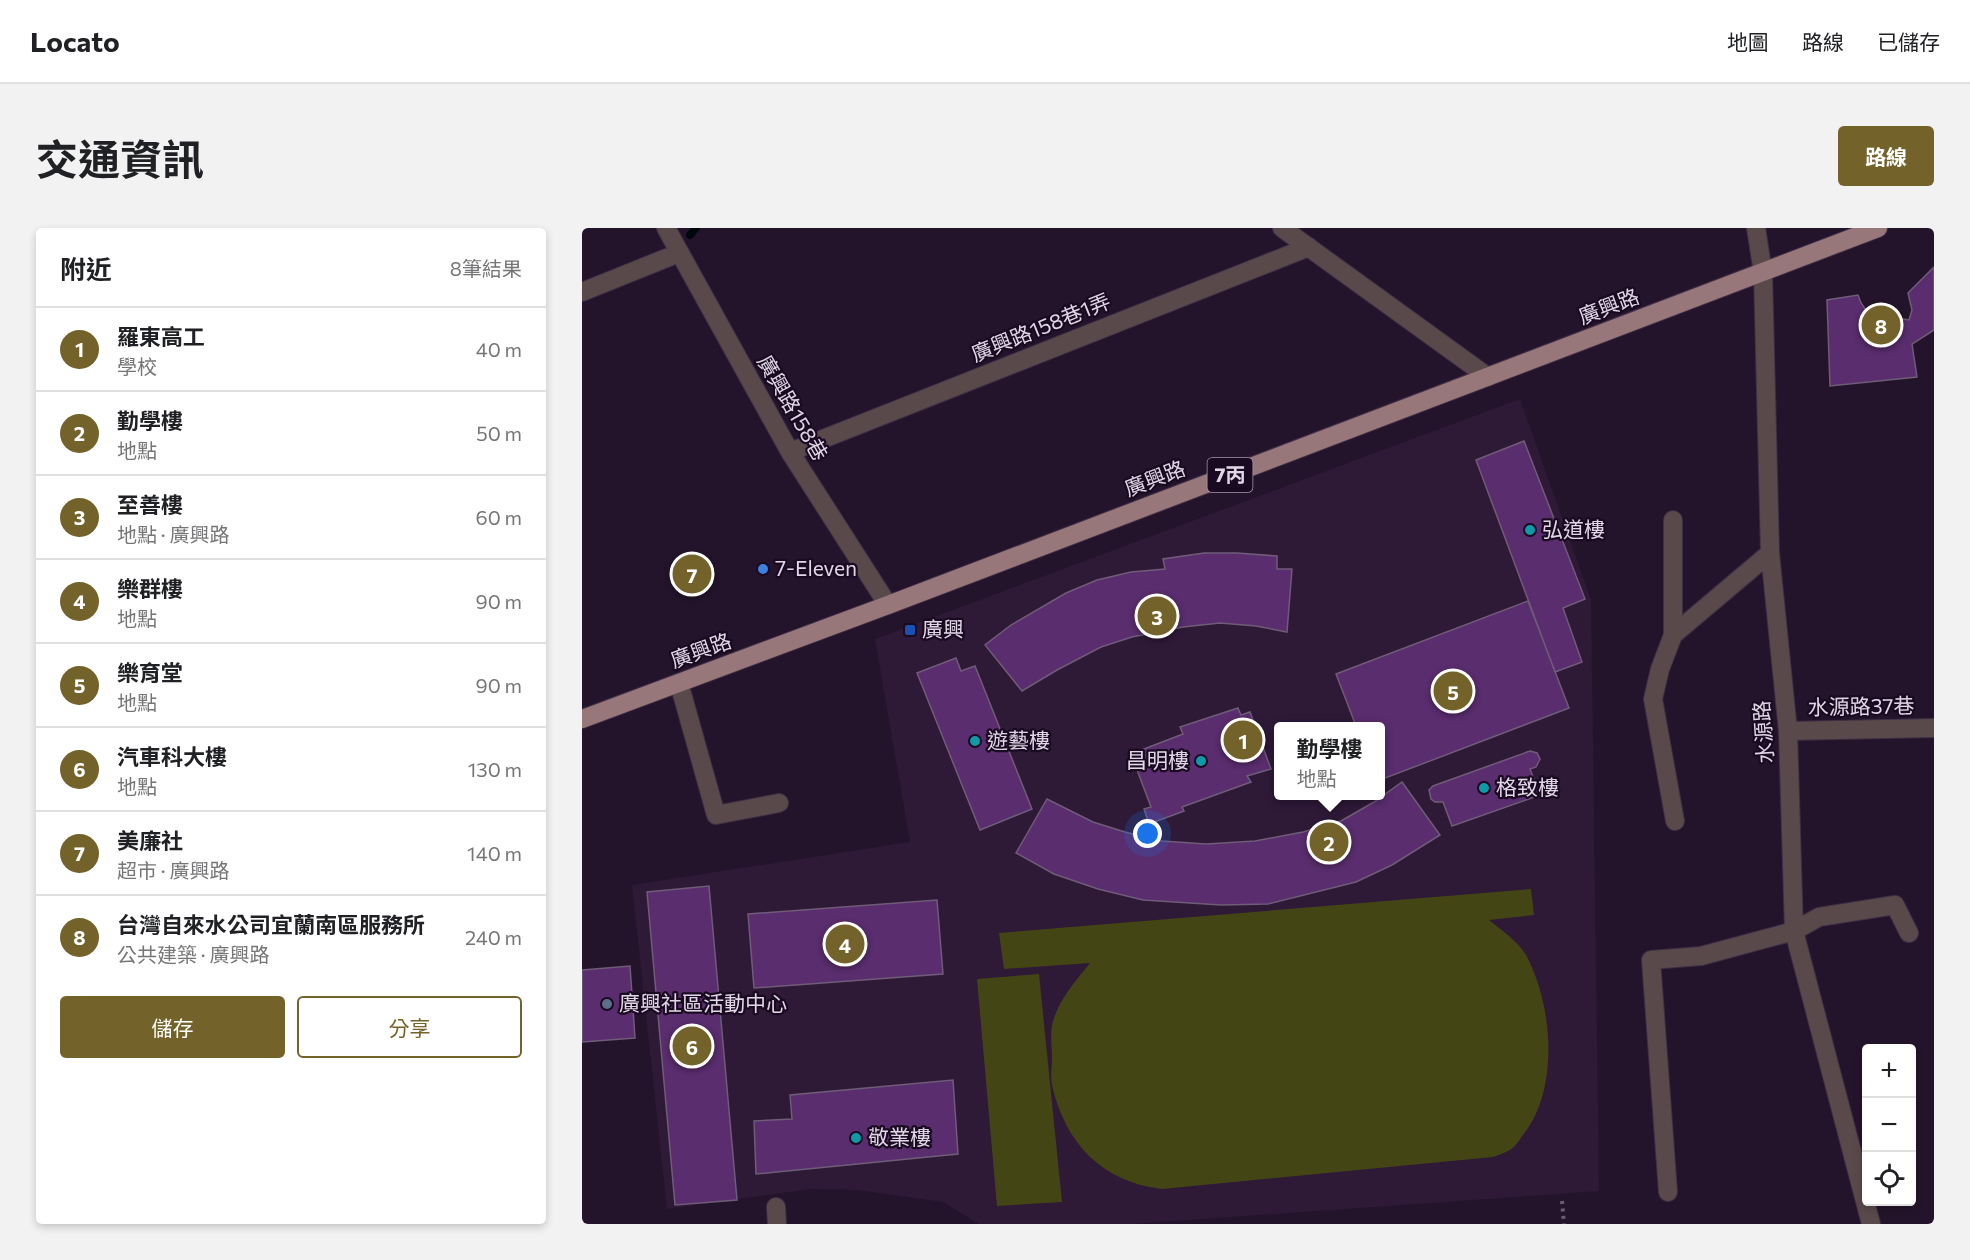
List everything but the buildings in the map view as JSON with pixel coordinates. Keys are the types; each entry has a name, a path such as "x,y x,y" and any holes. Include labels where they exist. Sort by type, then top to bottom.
{"main road":[{"name":"廣興路","path":"582,719 888,605 1878,228"}],"street":[{"name":"廣興路158巷","path":"666,228 790,452 888,605"},
{"path":"1282,228 1488,377"},
{"name":"水源路","path":"1756,228 1763,273 1770,553 1788,730 1794,931 1870,1224"},
{"name":"廣興路158巷1弄","path":"790,452 1309,248"},
{"path":"582,292 679,253"},
{"path":"1673,520 1673,635 1660,669 1653,699 1675,821"},
{"path":"1673,635 1770,553"},
{"path":"679,683 716,815 779,803"},
{"name":"水源路37巷","path":"1788,730 1934,728"},
{"path":"1668,1192 1651,960 1701,956 1794,931 1819,917 1894,905 1909,933"}],"path":[{"path":"1562,1201 1564,1224"}],"shaded area":[{"path":"1520,399 1591,600 1599,1191 1132,1224 979,1224 943,1202 857,1190 811,1189 667,1209 632,885 910,842 875,639"}],"green space":[{"path":"1531,889 1534,915 1489,920 1514,940 1526,955 1535,975 1547,1022 1547,1072 1542,1096 1534,1117 1512,1149 1493,1157 1162,1189 1121,1178 1104,1168 1077,1142 1058,1106 1051,1079 1052,1025 1063,999 1090,963 1004,969 999,933"},
{"path":"1039,974 1062,1202 997,1206 977,979"}],"waterway":[{"path":"690,235 696,228"}],"place":[{"name":"台灣自來水公司宜蘭南區服務所","path":"1881,325"},
{"name":"弘道樓","path":"1530,530"},
{"name":"7-Eleven","path":"763,569"},
{"name":"美廉社","path":"692,574"},
{"name":"至善樓","path":"1157,616"},
{"name":"廣興","path":"910,630"},
{"name":"樂育堂","path":"1453,691"},
{"name":"羅東高工","path":"1243,740"},
{"name":"遊藝樓","path":"975,741"},
{"name":"昌明樓","path":"1201,761"},
{"name":"格致樓","path":"1484,788"},
{"name":"勤學樓","path":"1329,842"},
{"name":"樂群樓","path":"845,944"},
{"name":"廣興社區活動中心","path":"607,1004"},
{"name":"汽車科大樓","path":"692,1046"},
{"name":"敬業樓","path":"856,1138"}]}
